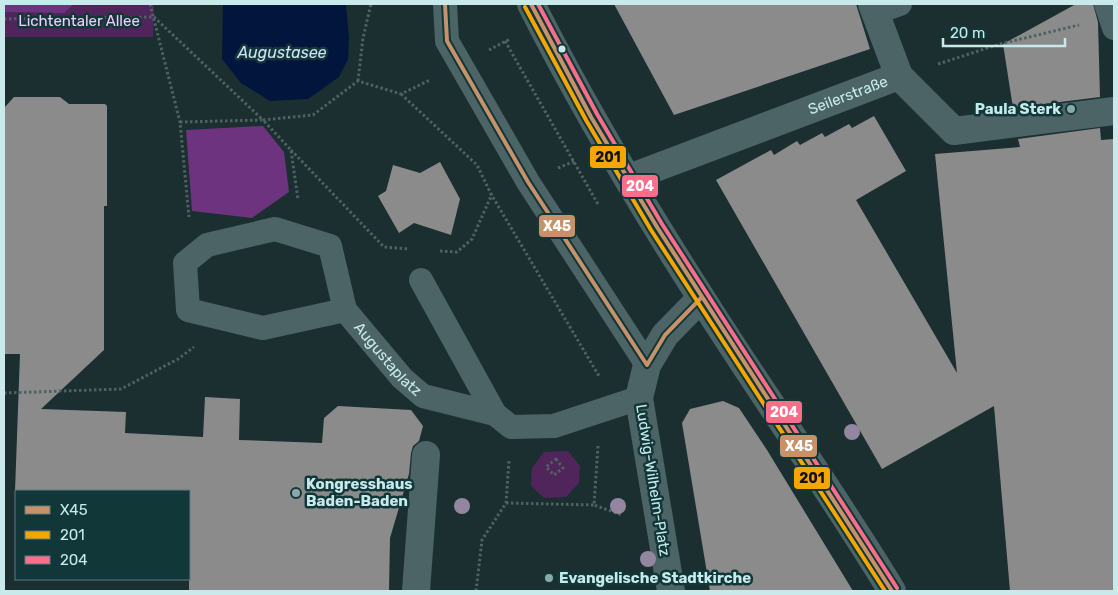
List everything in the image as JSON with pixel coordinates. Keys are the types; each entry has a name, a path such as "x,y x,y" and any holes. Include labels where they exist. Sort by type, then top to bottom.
{"street":[{"path":"874,9 899,76"},
{"path":"537,14 613,154 701,298 861,540 892,591"},
{"name":"Seilerstraße","path":"629,178 899,76 954,131 1114,111"},
{"name":"Ludwig-Wilhelm-Platz","path":"671,591 639,398 647,365 665,335 701,298"},
{"path":"416,591 426,455"}],"lane":[{"path":"445,4 447,41 528,182 647,365"},
{"path":"874,9 900,4"},
{"name":"Augustaplatz","path":"345,310 263,328 188,310 185,263 207,245 275,229 330,246 345,310 402,378 423,396 503,421 554,426 639,398"},
{"path":"421,280 503,421"}],"path":[{"path":"150,4 180,122 192,257"},
{"path":"180,122 263,120 313,115 358,81 362,38 371,4"},
{"path":"401,94 461,65 537,14"},
{"path":"4,18 154,17 263,120 384,247 411,249"},
{"path":"899,76 1000,44 1110,17"},
{"path":"358,81 401,94 477,165 491,194 599,377 593,384"},
{"path":"291,150 304,238"},
{"path":"438,251 457,252 472,239 491,194 528,182 572,162 613,154"},
{"path":"4,393 121,389 178,359 197,345"},
{"path":"594,505 601,412"},
{"path":"476,591 482,540 506,504 503,421"},
{"path":"556,459 563,468 554,475 546,467 556,459"},
{"path":"506,504 594,505 630,517"}],"green space":[{"name":"Lichtentaler Allee","path":"4,4 154,4 153,37 4,37"},
{"path":"568,451 580,466 579,483 566,497 544,498 531,486 532,468 544,452"}],"shaded area":[{"path":"4,4 74,4 64,13 4,12"},
{"path":"263,126 284,152 289,192 252,218 192,211 186,130"}],"water":[{"name":"Augustasee","path":"223,4 346,4 349,38 348,59 339,77 308,99 270,101 241,83 222,59"}],"building":[{"path":"614,4 856,4 870,49 674,115"},
{"path":"1076,4 1093,4 1098,22 1100,97 1013,108 1003,44"},
{"name":"Kongresshaus Baden-Baden","path":"14,97 60,97 69,104 105,104 107,106 107,206 104,206 104,350 41,409 126,412 125,433 203,437 205,397 240,399 239,440 322,443 324,418 338,406 411,410 423,426 419,441 413,446 409,474 390,538 389,591 189,591 190,490 15,490 20,354 4,354 4,108"},
{"path":"874,116 906,171 856,200 957,373 935,154 1020,147 1018,139 1100,128 1101,140 1114,139 1114,591 1010,591 994,406 882,469 716,180 771,150 774,155 797,141 800,145 822,133 825,137 849,124 852,128"},
{"path":"440,162 460,199 451,235 414,223 399,233 378,196 386,191 393,165 420,173"},
{"path":"723,401 739,408 767,450 853,591 710,591 682,423 690,409"}],"transit line":[{"name":"X45","path":"445,4 447,41 528,182 647,365 665,335 701,298"},
{"name":"X45","path":"531,4 591,117 657,227 892,591"},
{"name":"204","path":"538,4 597,114 662,224 897,588"},
{"name":"201","path":"525,7 586,120 651,230 885,591"}],"place":[{"name":"Paula Sterk","path":"1071,109"},
{"name":"Kongresshaus Baden-Baden","path":"296,493"},
{"name":"Evangelische Stadtkirche","path":"549,578"}]}
